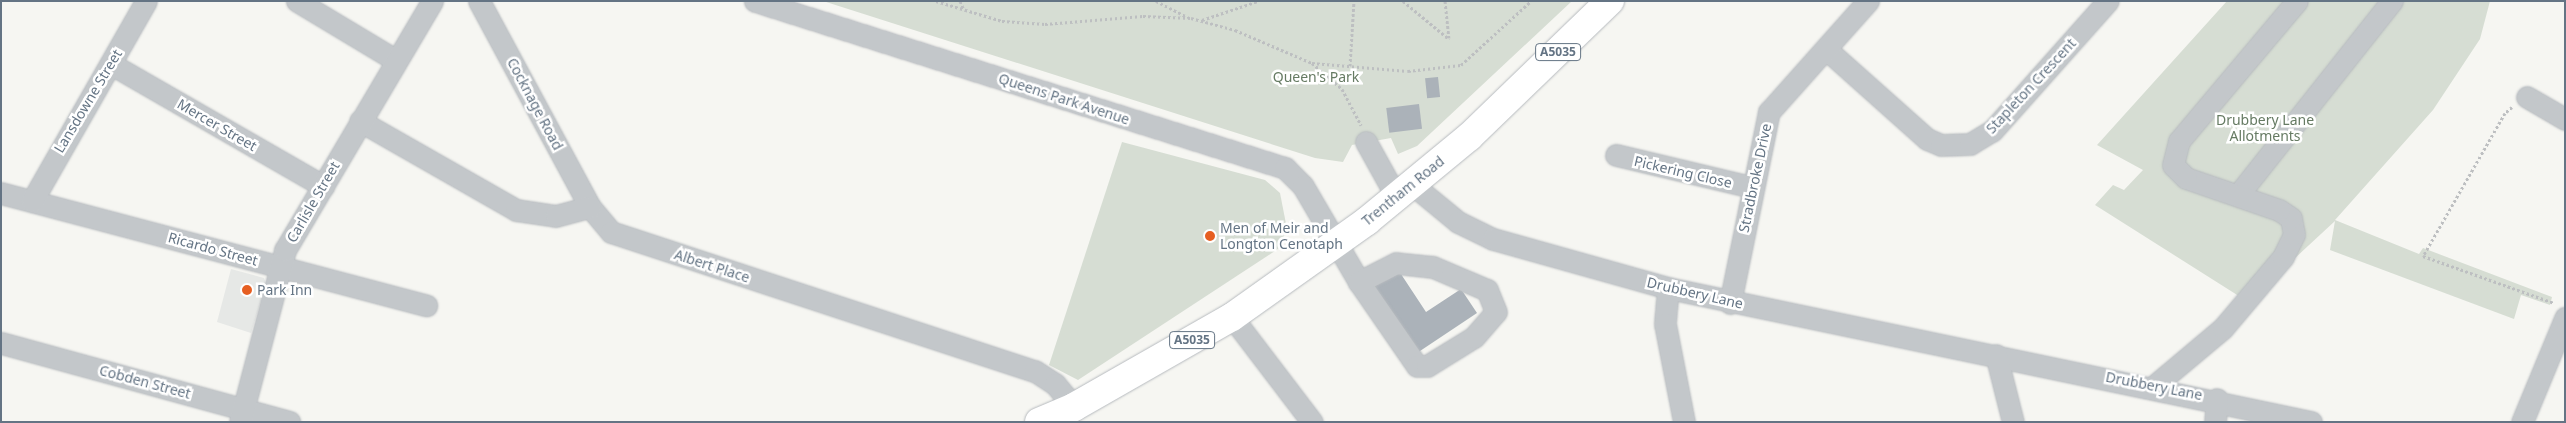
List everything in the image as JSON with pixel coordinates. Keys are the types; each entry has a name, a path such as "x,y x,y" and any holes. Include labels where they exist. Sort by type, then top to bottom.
{"main road":[{"name":"Trentham Road","path":"1039,422 1074,407 1232,317 1336,243 1405,192 1506,104 1610,1"}],"street":[{"name":"Lansdowne Street","path":"32,201 146,1"},
{"path":"297,1 395,60"},
{"name":"Carlisle Street","path":"241,416 280,266 360,121 432,1"},
{"name":"Cocknage Road","path":"480,1 590,207"},
{"name":"Queens Park Avenue","path":"755,1 1285,168 1302,186 1359,282 1417,366 1427,366 1474,337 1496,312 1487,290 1466,277 1425,265 1396,263 1359,282"},
{"name":"Stradbroke Drive","path":"1730,302 1751,187 1770,112 1868,1"},
{"name":"Stapleton Crescent","path":"1826,49 1928,139 1955,146 1992,131 2108,1"},
{"path":"2154,386 2223,328 2284,257 2294,234 2291,218 2238,195 2186,178 2176,171 2173,153 2297,1"},
{"path":"2238,195 2392,1"},
{"name":"Mercer Street","path":"111,64 324,186"},
{"path":"2527,97 2565,119"},
{"path":"360,121 516,210 556,216 590,207"},
{"path":"1366,142 1405,192"},
{"name":"Pickering Close","path":"1616,154 1751,187"},
{"name":"Drubbery Lane","path":"1405,192 1493,239 1668,288 2217,399 2311,422"},
{"name":"Ricardo Street","path":"1,193 426,305"},
{"name":"Albert Place","path":"590,207 611,232 1035,371 1055,384 1074,407"},
{"path":"1668,288 1665,324 1684,422"},
{"path":"1232,317 1312,422"},
{"path":"2522,422 2565,318"},
{"name":"Cobden Street","path":"1,343 241,416 289,422"},
{"path":"1996,354 2013,422"},
{"path":"2215,422 2217,399"}],"path":[{"path":"936,1 1002,21 1045,24 1143,16 1191,18"},
{"path":"960,1 965,10"},
{"path":"1156,1 1191,18 1312,63 1408,71 1461,65 1531,1"},
{"path":"1198,20 1258,1"},
{"path":"1350,66 1354,1"},
{"path":"1403,1 1449,39 1445,1"},
{"path":"1312,63 1342,89 1366,142"},
{"path":"2527,97 2505,113 2422,256 2565,307"}],"shaded area":[{"path":"231,269 264,278 266,284 251,333 217,322"}],"green space":[{"name":"Queen's Park","path":"823,1 1572,1 1417,146 1398,154 1391,138 1352,145 1343,162 1315,158"},
{"name":"Drubbery Lane Allotments","path":"2227,1 2490,1 2480,39 2433,110 2335,220 2419,254 2423,248 2552,297 2550,305 2521,295 2514,319 2330,250 2335,221 2281,271 2253,305 2095,205 2113,185 2124,190 2143,170 2097,145"},
{"path":"1122,142 1265,180 1280,193 1287,229 1278,249 1078,380 1049,365"}],"building":[{"path":"1438,77 1440,97 1427,98 1425,78"},
{"path":"1419,104 1422,129 1389,133 1386,108"},
{"path":"1397,268 1426,312 1461,289 1477,313 1414,355 1369,286"}],"place":[{"name":"Men of Meir and Longton Cenotaph","path":"1210,236"},
{"name":"Park Inn","path":"247,290"}]}
